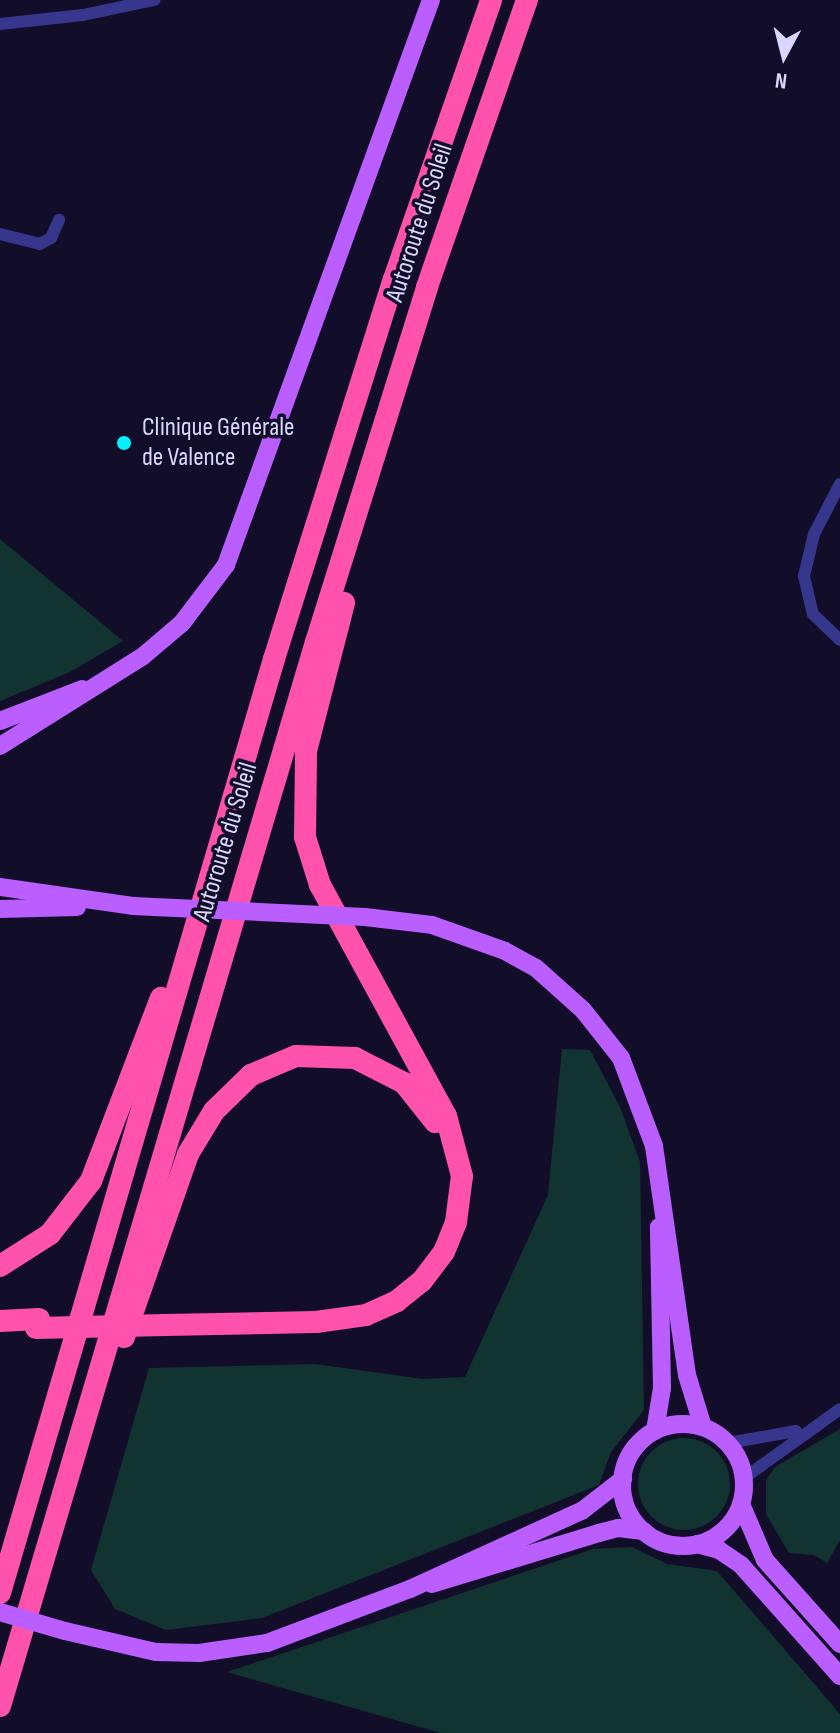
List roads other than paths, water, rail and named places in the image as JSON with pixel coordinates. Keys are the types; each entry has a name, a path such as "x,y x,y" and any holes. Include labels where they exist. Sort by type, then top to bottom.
{"highway":[{"name":"Autoroute du Soleil","path":"0,1593 210,870 394,279 491,0"},
{"name":"Autoroute du Soleil","path":"0,1706 384,424 527,0"},
{"path":"0,1321 38,1324 316,1322 366,1315 397,1301 422,1281 444,1252 456,1222 462,1176 454,1138 320,885 305,837 302,808 316,697 358,554 384,424"},
{"path":"0,1266 50,1234 91,1181 210,870"},
{"path":"65,1491 188,1154 231,1092 251,1075 283,1060 341,1055 390,1073 423,1103 447,1149 451,1200 439,1239 409,1280 374,1302 328,1311 166,1321"},
{"path":"0,1330 38,1324"}],"main road":[{"path":"0,746 104,683 182,623 226,565 431,0"},
{"path":"0,721 53,697 104,683"},
{"path":"0,887 133,906"},
{"path":"0,909 133,906 365,917 470,935 536,968 583,1010 621,1058 635,1087 654,1146 687,1375 703,1427"},
{"path":"655,1431 662,1388 661,1197"},
{"path":"410,1589 520,1561 618,1528 644,1531 669,1544 697,1544 719,1534 741,1504 744,1478 728,1443 703,1427 670,1425 655,1431 633,1451 623,1479 625,1502 644,1531"},
{"path":"0,1612 156,1652 222,1650 267,1643 410,1589 583,1510 623,1479"},
{"path":"741,1504 765,1560 840,1644"},
{"path":"697,1544 741,1565 840,1676"}],"street":[{"path":"0,24 147,1"},
{"path":"0,234 40,244 51,238 59,220"},
{"path":"840,484 814,534 804,576 813,614 840,640"},
{"path":"744,1478 807,1428 840,1409"},
{"path":"728,1443 766,1440 807,1428"}],"place":[{"name":"Clinique Générale de Valence","path":"124,443"}]}
